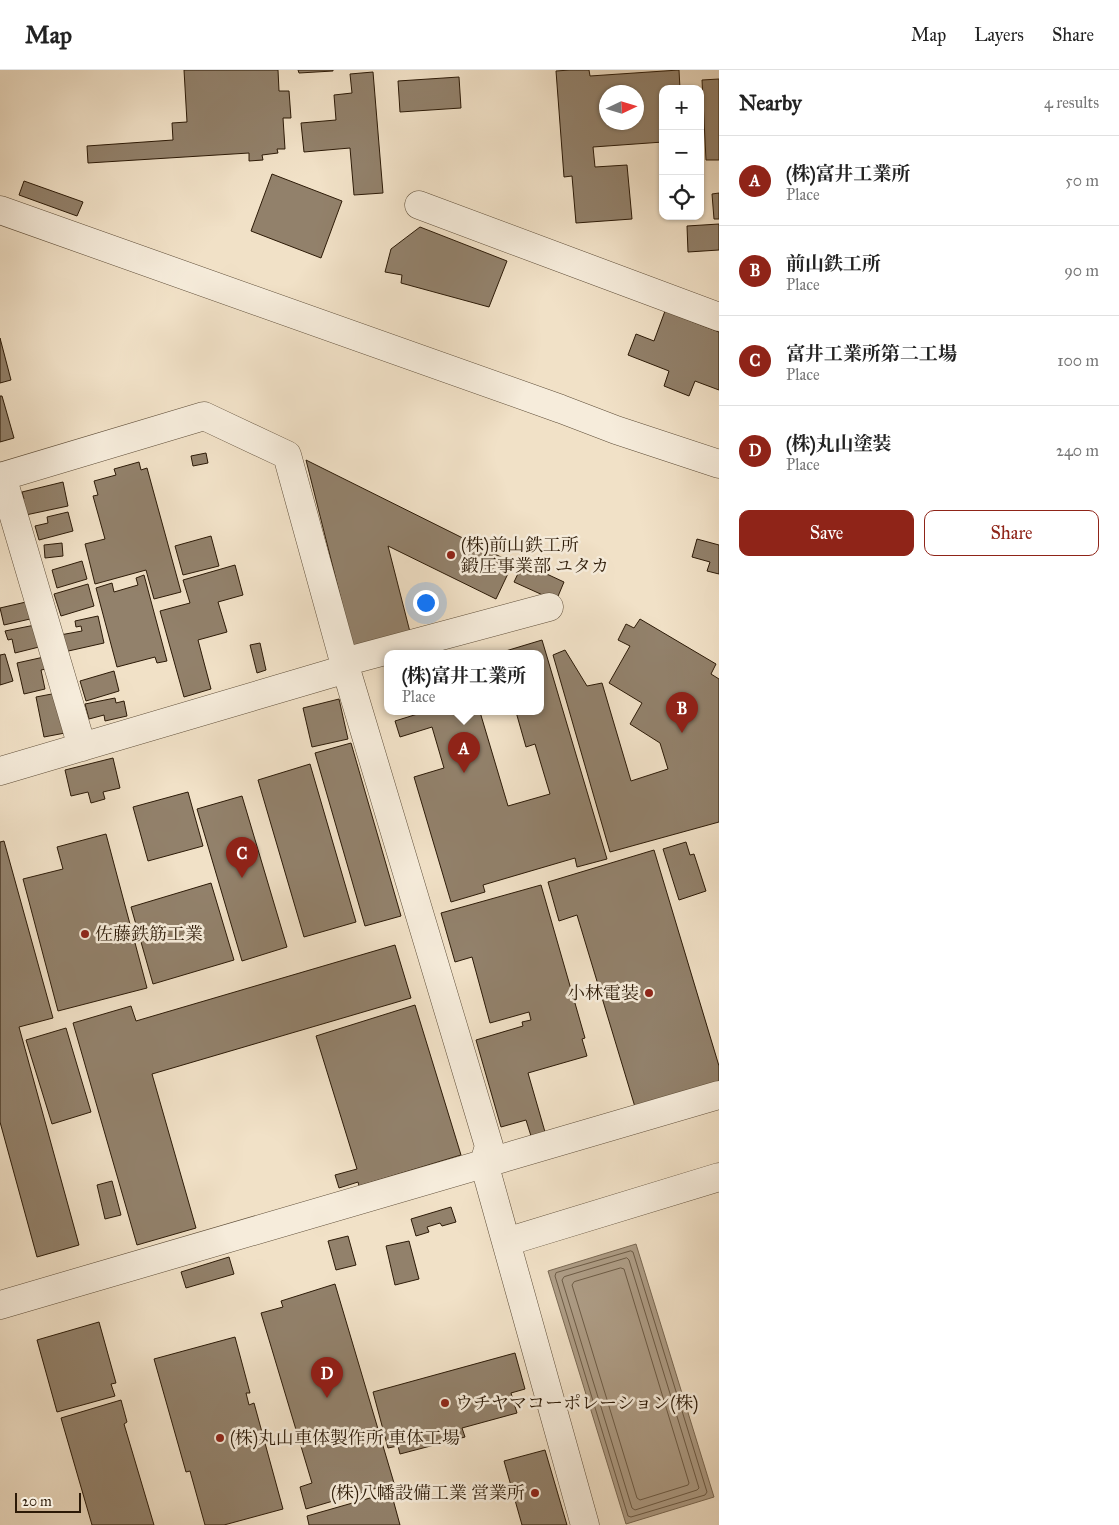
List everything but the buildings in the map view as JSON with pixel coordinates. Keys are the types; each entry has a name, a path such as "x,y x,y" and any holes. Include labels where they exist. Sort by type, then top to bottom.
{"street":[{"path":"419,205 719,317"},
{"path":"0,210 616,430 719,464"},
{"path":"82,747 1,476 204,416 287,455 345,666 488,1146 484,1163 584,1525"},
{"path":"400,650 549,607"},
{"path":"0,771 384,655"},
{"path":"0,1306 719,1095"},
{"path":"506,1242 719,1177"}],"water":[{"path":"636,1244 714,1497 626,1524 548,1271"}],"place":[{"name":"(株)前山鉄工所 鍛圧事業部 ユタカ","path":"451,555"},
{"name":"前山鉄工所","path":"682,733"},
{"name":"(株)富井工業所","path":"464,773"},
{"name":"富井工業所第二工場","path":"242,878"},
{"name":"佐藤鉄筋工業","path":"85,934"},
{"name":"小林電装","path":"649,993"},
{"name":"(株)丸山塗装","path":"327,1398"},
{"name":"ウチヤマコーポレーション(株)","path":"445,1403"},
{"name":"(株)丸山車体製作所 車体工場","path":"220,1438"},
{"name":"(株)八幡設備工業 営業所","path":"535,1493"}]}
